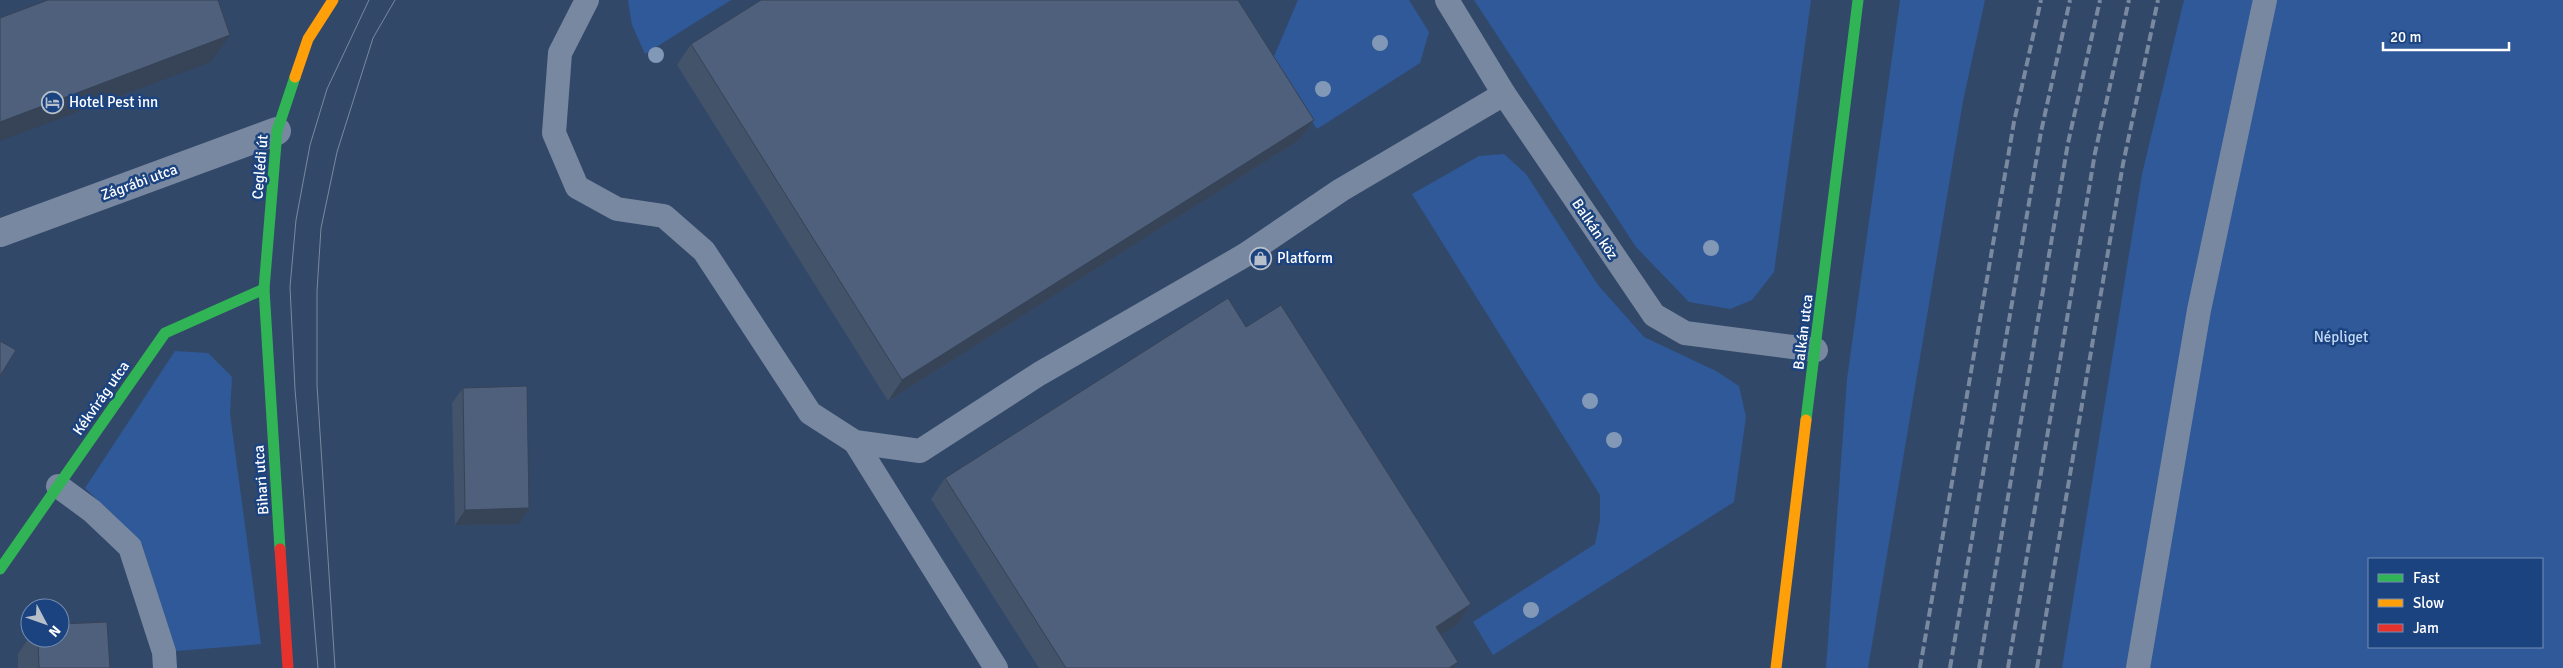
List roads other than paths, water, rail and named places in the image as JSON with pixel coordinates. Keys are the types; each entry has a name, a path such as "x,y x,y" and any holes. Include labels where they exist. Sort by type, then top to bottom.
{"street":[{"name":"Ceglédi út","path":"264,290 277,131 308,39 333,0"},
{"name":"Balkán utca","path":"1776,668 1858,0"},
{"name":"Zágrábi utca","path":"0,233 277,131"},
{"name":"Kékvirág utca","path":"0,569 166,333 264,290"},
{"name":"Bihari utca","path":"264,290 288,668"}],"lane":[{"path":"587,0 560,53 554,133 577,187 617,209 664,216 704,251 810,413 854,442 996,668"},
{"name":"Balkán köz","path":"1447,0 1504,94 1654,315 1684,333 1816,350"},
{"path":"2138,668 2199,310 2265,0"},
{"path":"854,442 920,451 1039,374 1245,255 1341,190 1504,94"},
{"path":"58,486 92,511 130,548 164,652 165,668"}],"tram line":[{"path":"318,668 295,389 290,287 296,220 310,145 327,89 369,0"},
{"path":"335,668 317,385 317,291 321,228 337,152 373,38 395,0"}],"railway":[{"path":"1920,668 2014,122 2041,0"},
{"path":"1950,668 2041,132 2070,0"},
{"path":"1979,668 2068,143 2100,0"},
{"path":"2008,668 2095,153 2129,0"},
{"path":"2037,668 2123,164 2158,0"}],"place":[{"name":"Hotel Pest inn","path":"53,102"},
{"name":"Platform","path":"1261,258"}],"park label":[{"name":"Népliget","path":"2341,337"}]}
